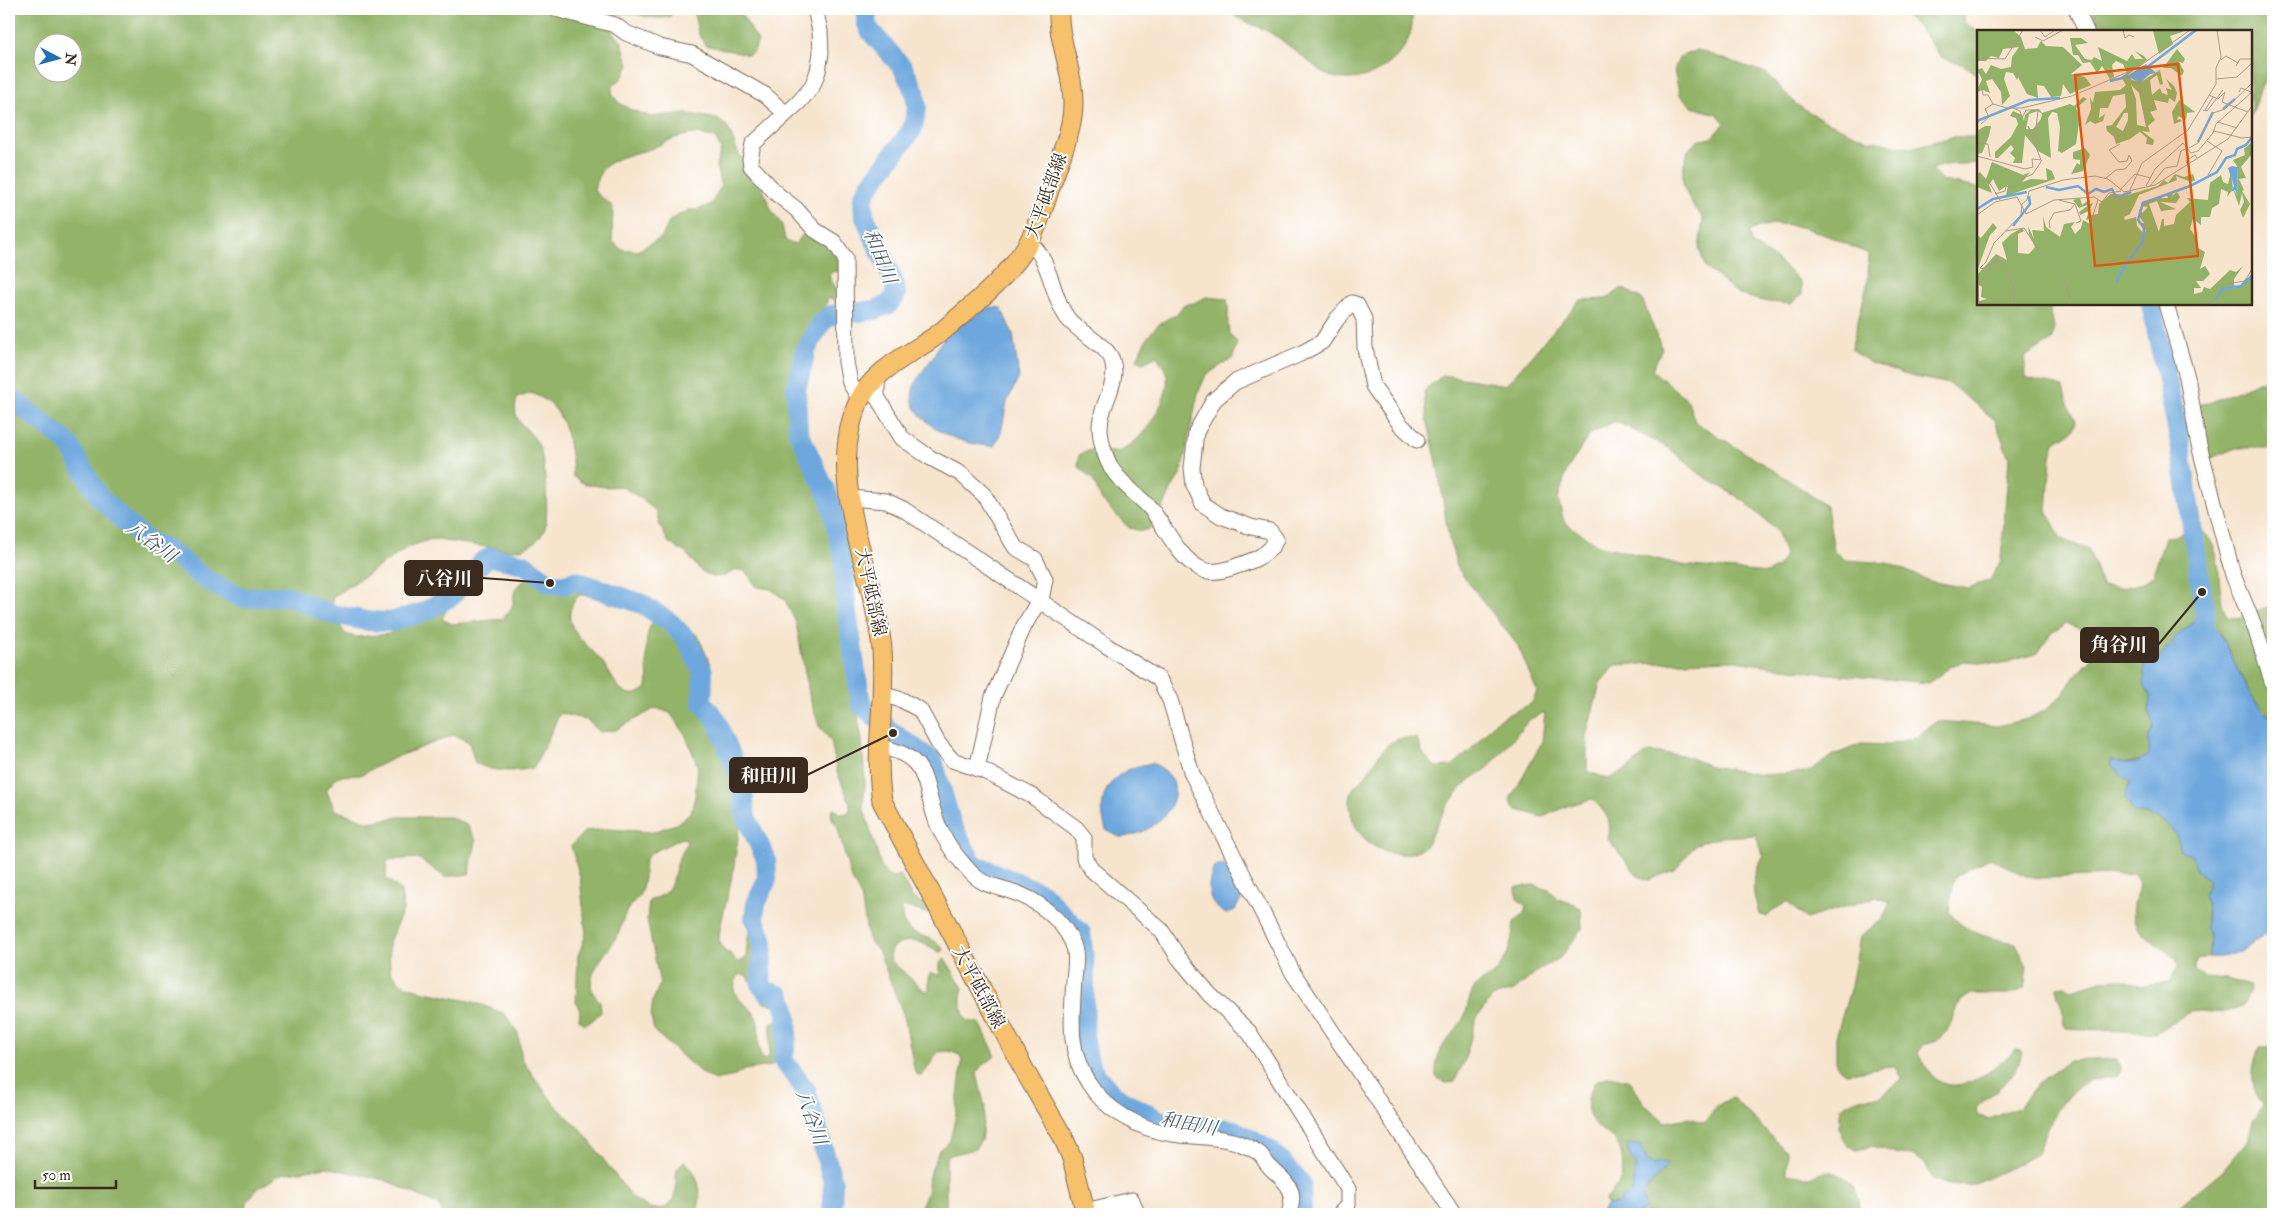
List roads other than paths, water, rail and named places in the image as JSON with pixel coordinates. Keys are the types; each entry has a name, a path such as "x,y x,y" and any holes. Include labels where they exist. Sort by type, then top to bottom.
{"main road":[{"name":"大平砥部線","path":"1059,9 1060,29 1070,67 1073,107 1062,153 1030,241 1020,256 978,300 943,330 887,367 877,377 860,400 848,435 847,478 879,625 884,695 880,785 882,801 1026,1076 1063,1137 1072,1158 1086,1213"}],"street":[{"path":"556,9 615,25 626,33 660,47 692,54 765,94 786,114"},
{"path":"815,9 820,31 818,71 812,87 753,144 750,159 751,166 815,230 840,249 845,258 846,362 850,384 860,400"},
{"path":"2076,9 2086,30"},
{"path":"1030,241 1041,257 1057,300 1066,317 1112,359 1114,370 1112,387 1107,397 1100,426 1105,454 1114,473 1150,508 1171,540 1201,569 1220,572 1254,560 1274,546 1276,539 1270,531 1251,527 1221,516 1203,504 1194,485 1192,468 1196,432 1204,415 1214,400 1235,382 1300,354 1322,342 1337,319 1352,303 1357,305 1364,319 1365,348 1373,386 1400,424 1418,440"},
{"path":"2166,305 2187,377 2198,441 2233,575 2255,628 2273,684"},
{"path":"877,377 877,397 902,438 929,457 961,474 984,495 1015,547 1035,558 1045,579 1038,600 993,697 977,769"},
{"path":"850,498 886,501 904,509 1159,679 1170,700 1192,774 1294,973 1454,1214"},
{"path":"884,695 902,700 920,710 938,743 952,760 977,769 1032,796 1076,828 1084,838 1084,858 1092,870 1161,930 1179,958 1209,994 1249,1032 1348,1189 1348,1206 1340,1214"},
{"path":"881,747 907,755 917,764 923,775 938,826 966,868 987,885 1026,897 1053,917 1064,929 1072,943 1076,957 1071,1031 1073,1048 1083,1075 1098,1096 1120,1116 1157,1130 1170,1134 1237,1142 1260,1154 1268,1165 1285,1180 1291,1192 1292,1202 1289,1214"},
{"path":"1086,1213 1132,1200 1137,1214"}],"water":[{"path":"990,307 1001,308 1013,334 1019,377 1007,402 1001,433 994,446 969,443 936,429 921,415 912,399 912,392 919,377 943,339 955,329"},
{"path":"2205,614 2219,633 2253,699 2273,722 2273,929 2251,945 2227,956 2218,957 2209,957 2210,936 2205,927 2208,907 2204,895 2209,880 2195,869 2191,855 2180,850 2174,832 2166,822 2135,813 2125,798 2130,782 2111,765 2111,759 2121,763 2130,763 2149,755 2149,736 2154,727 2149,709 2150,695 2144,684 2144,665 2157,660 2182,631"},
{"path":"1151,763 1165,771 1172,780 1174,791 1172,803 1166,814 1145,831 1126,837 1118,836 1106,830 1102,812 1103,803 1104,796 1112,781 1128,770"},
{"path":"1223,864 1230,871 1242,898 1235,910 1226,914 1219,910 1211,899 1209,887 1214,867"},
{"path":"1628,1144 1639,1145 1647,1161 1654,1164 1661,1162 1668,1165 1642,1195 1646,1209 1636,1214 1603,1214 1603,1210 1607,1205 1620,1204 1622,1197 1631,1194 1636,1166 1628,1153"}],"waterway":[{"name":"和田川","path":"867,9 866,22 870,31 903,68 915,92 917,108 912,130 863,197 864,215 895,285 896,295 888,305 875,310 831,315 821,323 806,350 796,390 798,431 830,500 844,559 846,606 861,704 893,733 933,761 952,825 973,864 1042,893 1081,933 1085,969 1084,1042 1091,1069 1113,1095 1161,1121 1234,1130 1271,1151 1301,1183 1302,1214"},
{"path":"2151,305 2179,437 2205,614 2204,642"},
{"name":"八谷川","path":"9,396 68,443 99,497 126,523 145,539 170,552 209,582 242,598 287,596 332,614 367,621 390,622 424,612 452,596 482,562 491,557 524,564 550,583 561,585 576,581 642,604 671,623 687,640 703,672 702,702 716,719 741,779 746,817 766,859 767,879 756,904 754,918 763,940 761,985 766,991 780,995 784,1003 788,1027 783,1060 807,1092 833,1182 832,1214"}],"place":[{"name":"八谷川","path":"550,583"},
{"name":"角谷川","path":"2202,592"},
{"name":"和田川","path":"893,733"}]}
